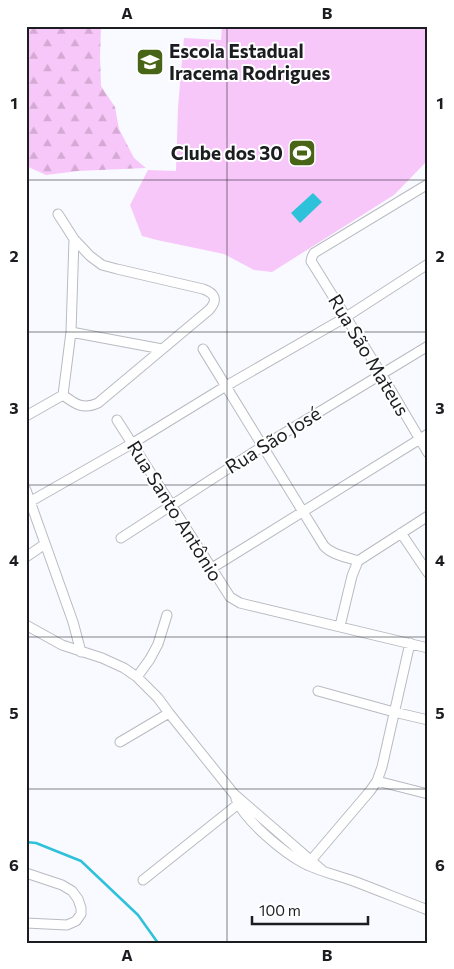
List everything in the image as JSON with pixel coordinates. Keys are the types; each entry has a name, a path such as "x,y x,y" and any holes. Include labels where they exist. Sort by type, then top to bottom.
{"street":[{"name":"Rua São Mateus","path":"427,186 314,253 312,257 313,265 382,374 428,453"},
{"path":"58,214 74,239 90,256 102,265 209,291 213,295 214,300 209,310 98,403 91,406 82,406 63,395"},
{"path":"63,395 71,332 74,239"},
{"path":"28,503 346,317 428,264"},
{"path":"71,332 162,349"},
{"name":"Rua São José","path":"121,538 263,446 428,346"},
{"path":"203,349 327,550 358,561"},
{"path":"26,416 63,395"},
{"name":"Rua Santo Antônio","path":"117,420 226,592 240,603 340,626"},
{"path":"212,568 428,434"},
{"path":"26,490 28,503 73,622 81,652"},
{"path":"428,516 358,561 352,576 340,626 428,648"},
{"path":"401,533 428,573"},
{"path":"26,557 45,544"},
{"path":"137,677 158,644 167,615"},
{"path":"26,626 62,645 102,658 124,668 137,677 158,698 240,803 309,862 323,870 428,910"},
{"path":"309,862 377,781 382,767 410,643"},
{"path":"318,691 428,720"},
{"path":"120,742 169,714"},
{"path":"377,781 428,794"},
{"path":"143,880 240,803"},
{"path":"26,872 62,885 78,899 81,908 81,914 76,921 67,925 26,923"}],"green space":[{"path":"26,26 101,26 101,86 115,107 119,129 134,158 146,168 78,171 46,175 26,166"},
{"name":"Clube dos 30","path":"222,26 428,26 428,160 394,195 272,272 254,270 224,254 142,236 130,205 148,170 176,171 178,107 184,38 221,40"}],"water":[{"path":"313,193 322,202 300,223 291,213"}],"waterway":[{"path":"26,842 36,843 81,861 138,915 158,943"}],"place":[{"name":"Escola Estadual Iracema Rodrigues","path":"150,62"},
{"name":"Clube dos 30","path":"302,153"}]}
